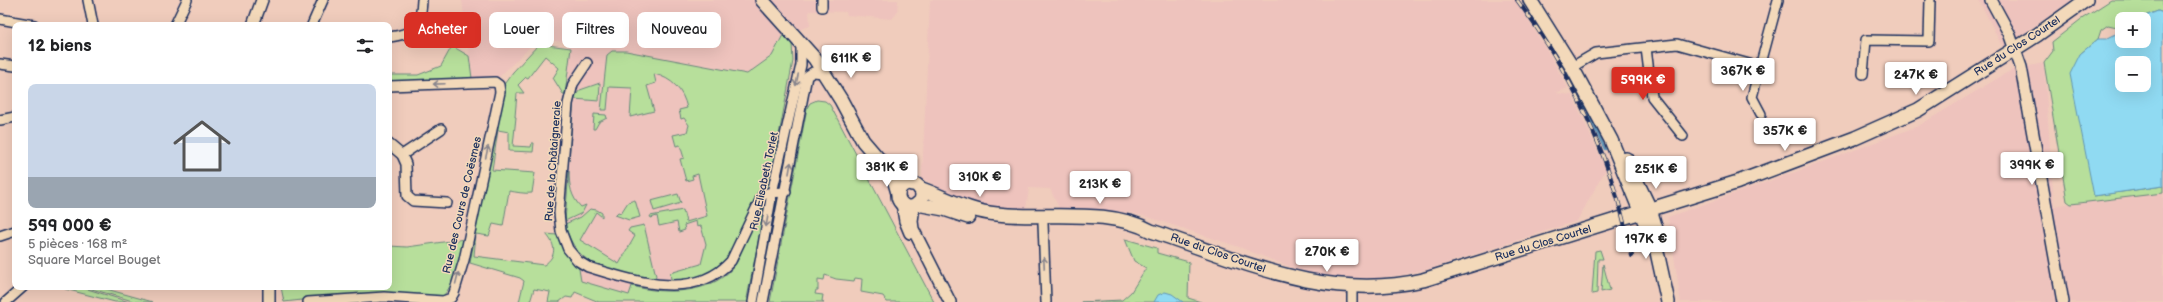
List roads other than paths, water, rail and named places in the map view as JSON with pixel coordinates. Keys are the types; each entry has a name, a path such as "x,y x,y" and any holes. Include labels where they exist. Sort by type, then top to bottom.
{"main road":[{"path":"762,0 800,42 814,53"},
{"path":"767,0 803,32 824,73 863,141 893,176 908,202"},
{"path":"1530,0 1572,67 1611,140 1645,211 1663,250 1674,302"},
{"name":"Rue du Clos Courtel","path":"908,202 944,209 970,217 1043,223 1114,226 1151,231 1295,279 1323,285 1352,287 1387,286 1423,280 1738,182 1877,129 1918,110 2016,48 2086,0"},
{"name":"Rue du Clos Courtel","path":"814,53 838,82 873,142 902,176 916,186 956,204 995,214 1109,218 1137,223 1151,231"},
{"path":"903,185 916,186 922,195 908,202 903,185"},
{"path":"1645,211 1657,252 1668,302"}],"street":[{"path":"88,0 92,22"},
{"path":"176,22 187,0"},
{"path":"254,22 262,0"},
{"path":"313,22 323,0"},
{"path":"392,36 406,34 419,23 422,16 422,0"},
{"path":"1760,114 1752,97 1778,0"},
{"path":"1863,74 1866,40 1929,41 1930,0"},
{"path":"1991,0 2016,48 2039,160 2063,302"},
{"path":"0,20 14,22"},
{"name":"Rue Elisabeth Torlet","path":"753,302 772,193 801,65 800,42"},
{"path":"1572,67 1596,53 1677,44 1760,67"},
{"path":"1646,48 1652,97 1683,136"},
{"path":"801,65 814,53"},
{"name":"Rue Elisabeth Torlet","path":"763,302 786,192 807,76 814,53"},
{"name":"Rue de la Châtaigneraie","path":"587,63 573,84 568,104 559,213 564,241 578,261 588,267 657,286 691,285 705,282 722,271 731,261 760,199 766,193 772,193"},
{"path":"0,64 12,66"},
{"path":"807,76 813,72 824,73"},
{"name":"Rue des Cours de Coësmes","path":"308,302 384,297 443,301 451,298 454,292 470,230 500,92 500,85 495,82 392,86"},
{"path":"0,120 12,118"},
{"path":"402,155 441,129"},
{"path":"392,147 402,155 406,164 407,196 413,201 447,203"},
{"path":"772,193 786,192"},
{"path":"908,202 905,221 911,234 920,244 950,302"},
{"path":"1043,223 1046,302"},
{"path":"0,235 12,232"},
{"path":"1352,287 1352,302"},
{"path":"6,302 20,290"},
{"path":"269,290 269,302"}],"water":[{"path":"2158,11 2163,13 2163,186 2094,196 2070,74 2080,54 2098,39 2106,39 2115,34 2115,48 2151,48 2151,14"},
{"path":"1165,292 1172,294 1183,302 1154,302 1158,295"}],"waterway":[{"path":"1533,18 1545,36"},
{"path":"1547,40 1565,70"},
{"path":"1567,73 1572,81"},
{"path":"1582,102 1586,110"},
{"path":"1588,113 1605,149"}],"railway":[{"path":"1517,0 1548,46 1576,94 1588,119 1599,145 1617,197 1632,256"}]}
